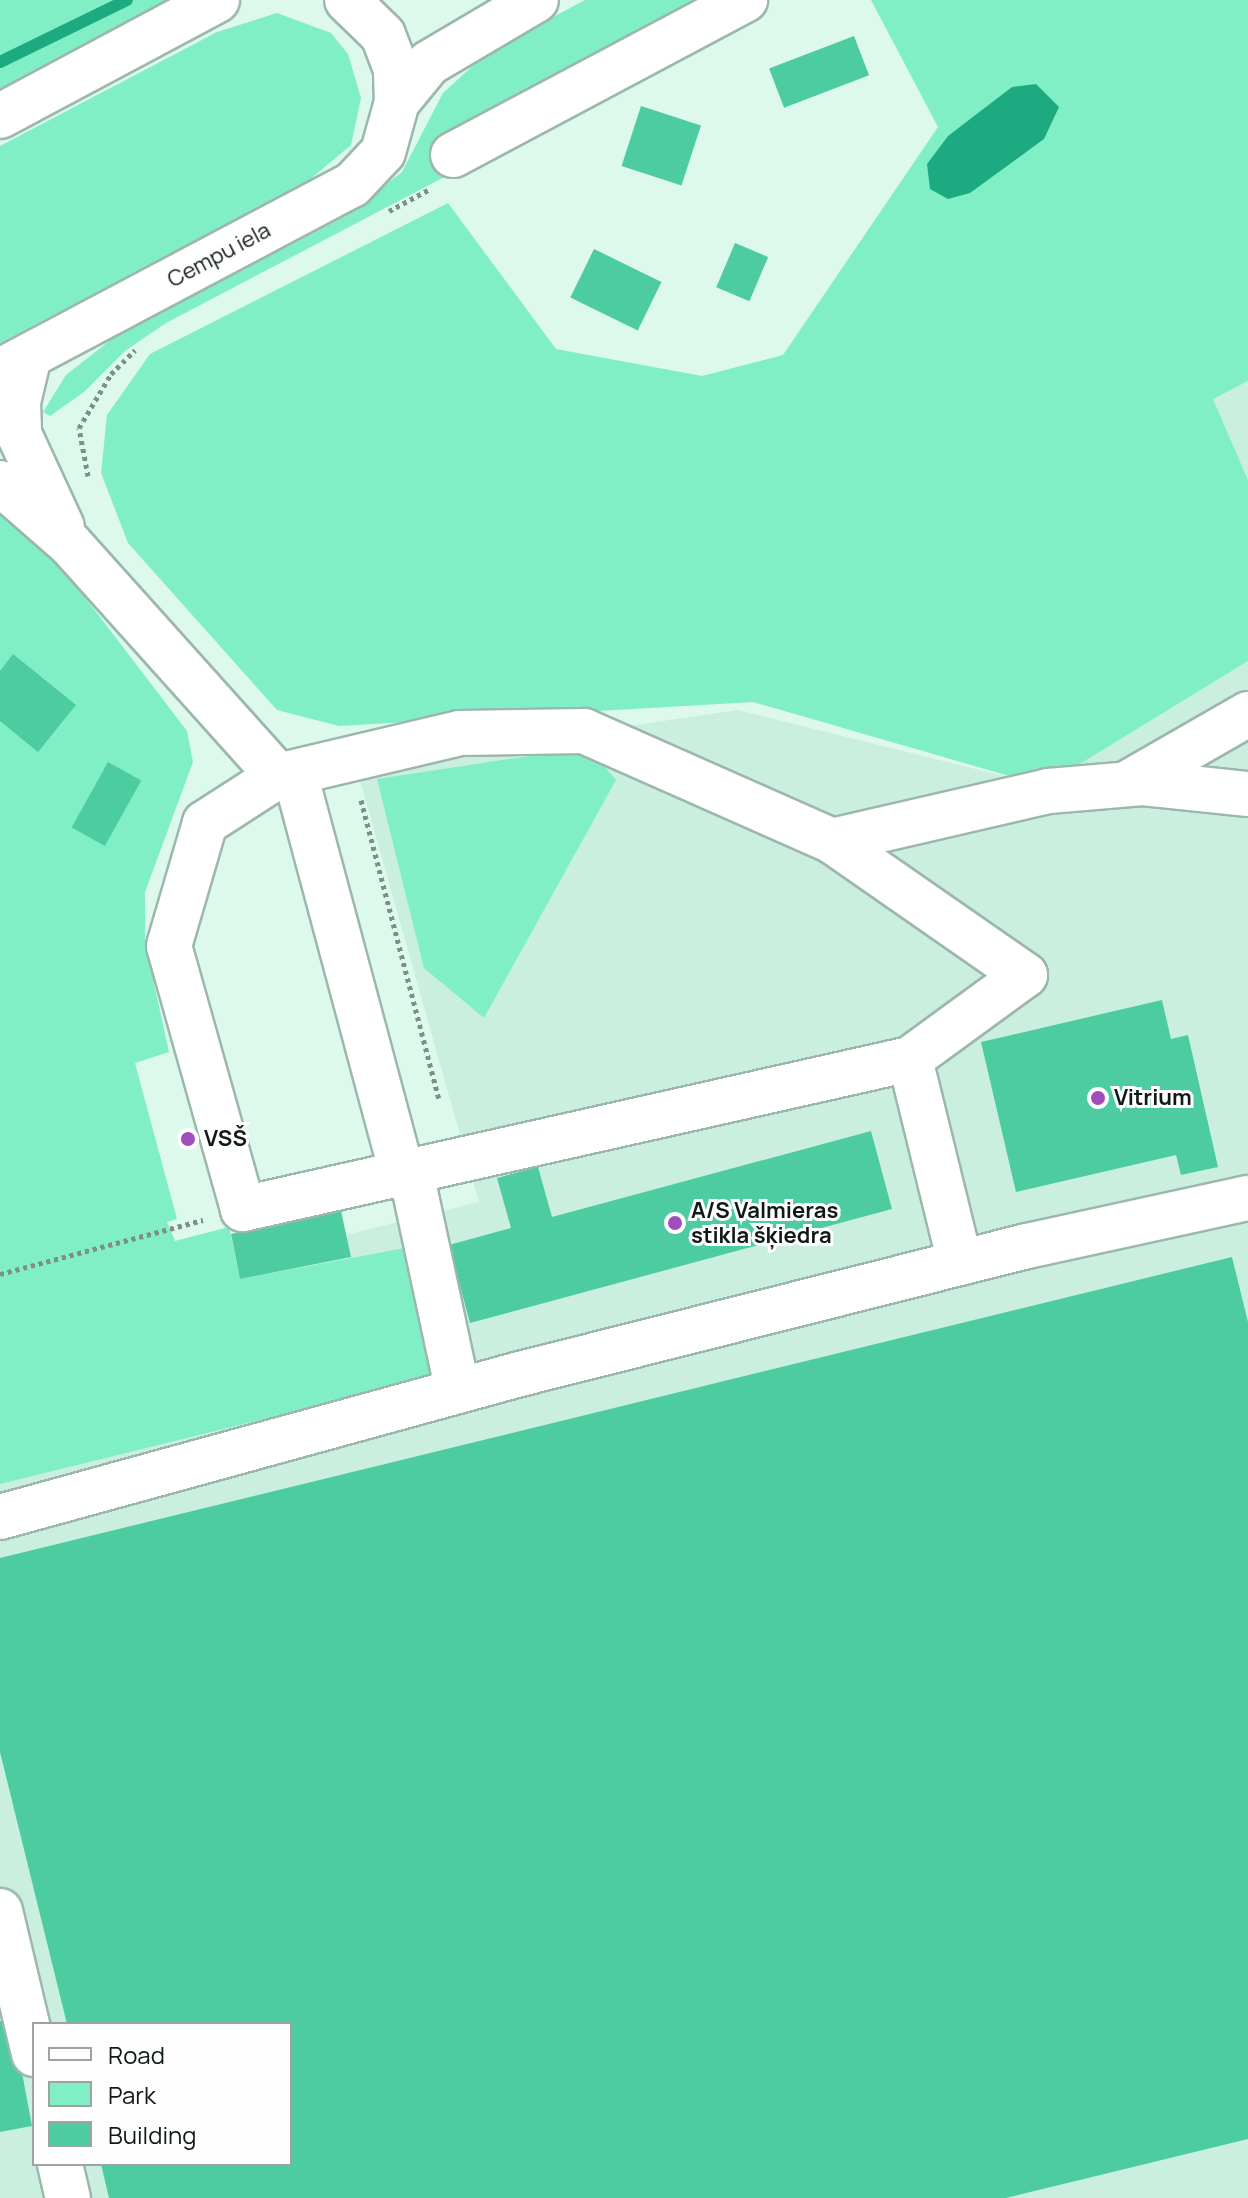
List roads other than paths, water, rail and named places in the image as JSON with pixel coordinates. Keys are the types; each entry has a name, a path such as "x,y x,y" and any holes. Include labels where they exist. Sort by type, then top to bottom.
{"main road":[{"path":"0,116 217,0"},
{"name":"Cempu iela","path":"15,363 352,185 383,152 397,102 396,69 383,35 347,0"},
{"name":"Cempu iela","path":"397,102 429,63 536,0"},
{"path":"447,169 745,0"},
{"path":"15,363 19,434 70,544"},
{"path":"0,483 70,544 278,776 298,785 406,1169 458,1391"},
{"path":"1126,784 1248,714"},
{"path":"584,731 832,841 1025,975 910,1059 406,1169 243,1209 169,946 205,823 278,776 460,733 584,731"},
{"path":"832,841 1049,791 1126,784 1248,794"},
{"path":"910,1059 960,1263"},
{"path":"0,1517 458,1391 960,1263 1248,1198"},
{"path":"0,1911 32,2046"},
{"path":"60,2166 68,2198"}],"waterway":[{"path":"0,62 127,0"}],"place":[{"name":"Vitrium","path":"1098,1098"},
{"name":"VSŠ","path":"188,1139"},
{"name":"A/S Valmieras stikla šķiedra","path":"675,1223"}]}
